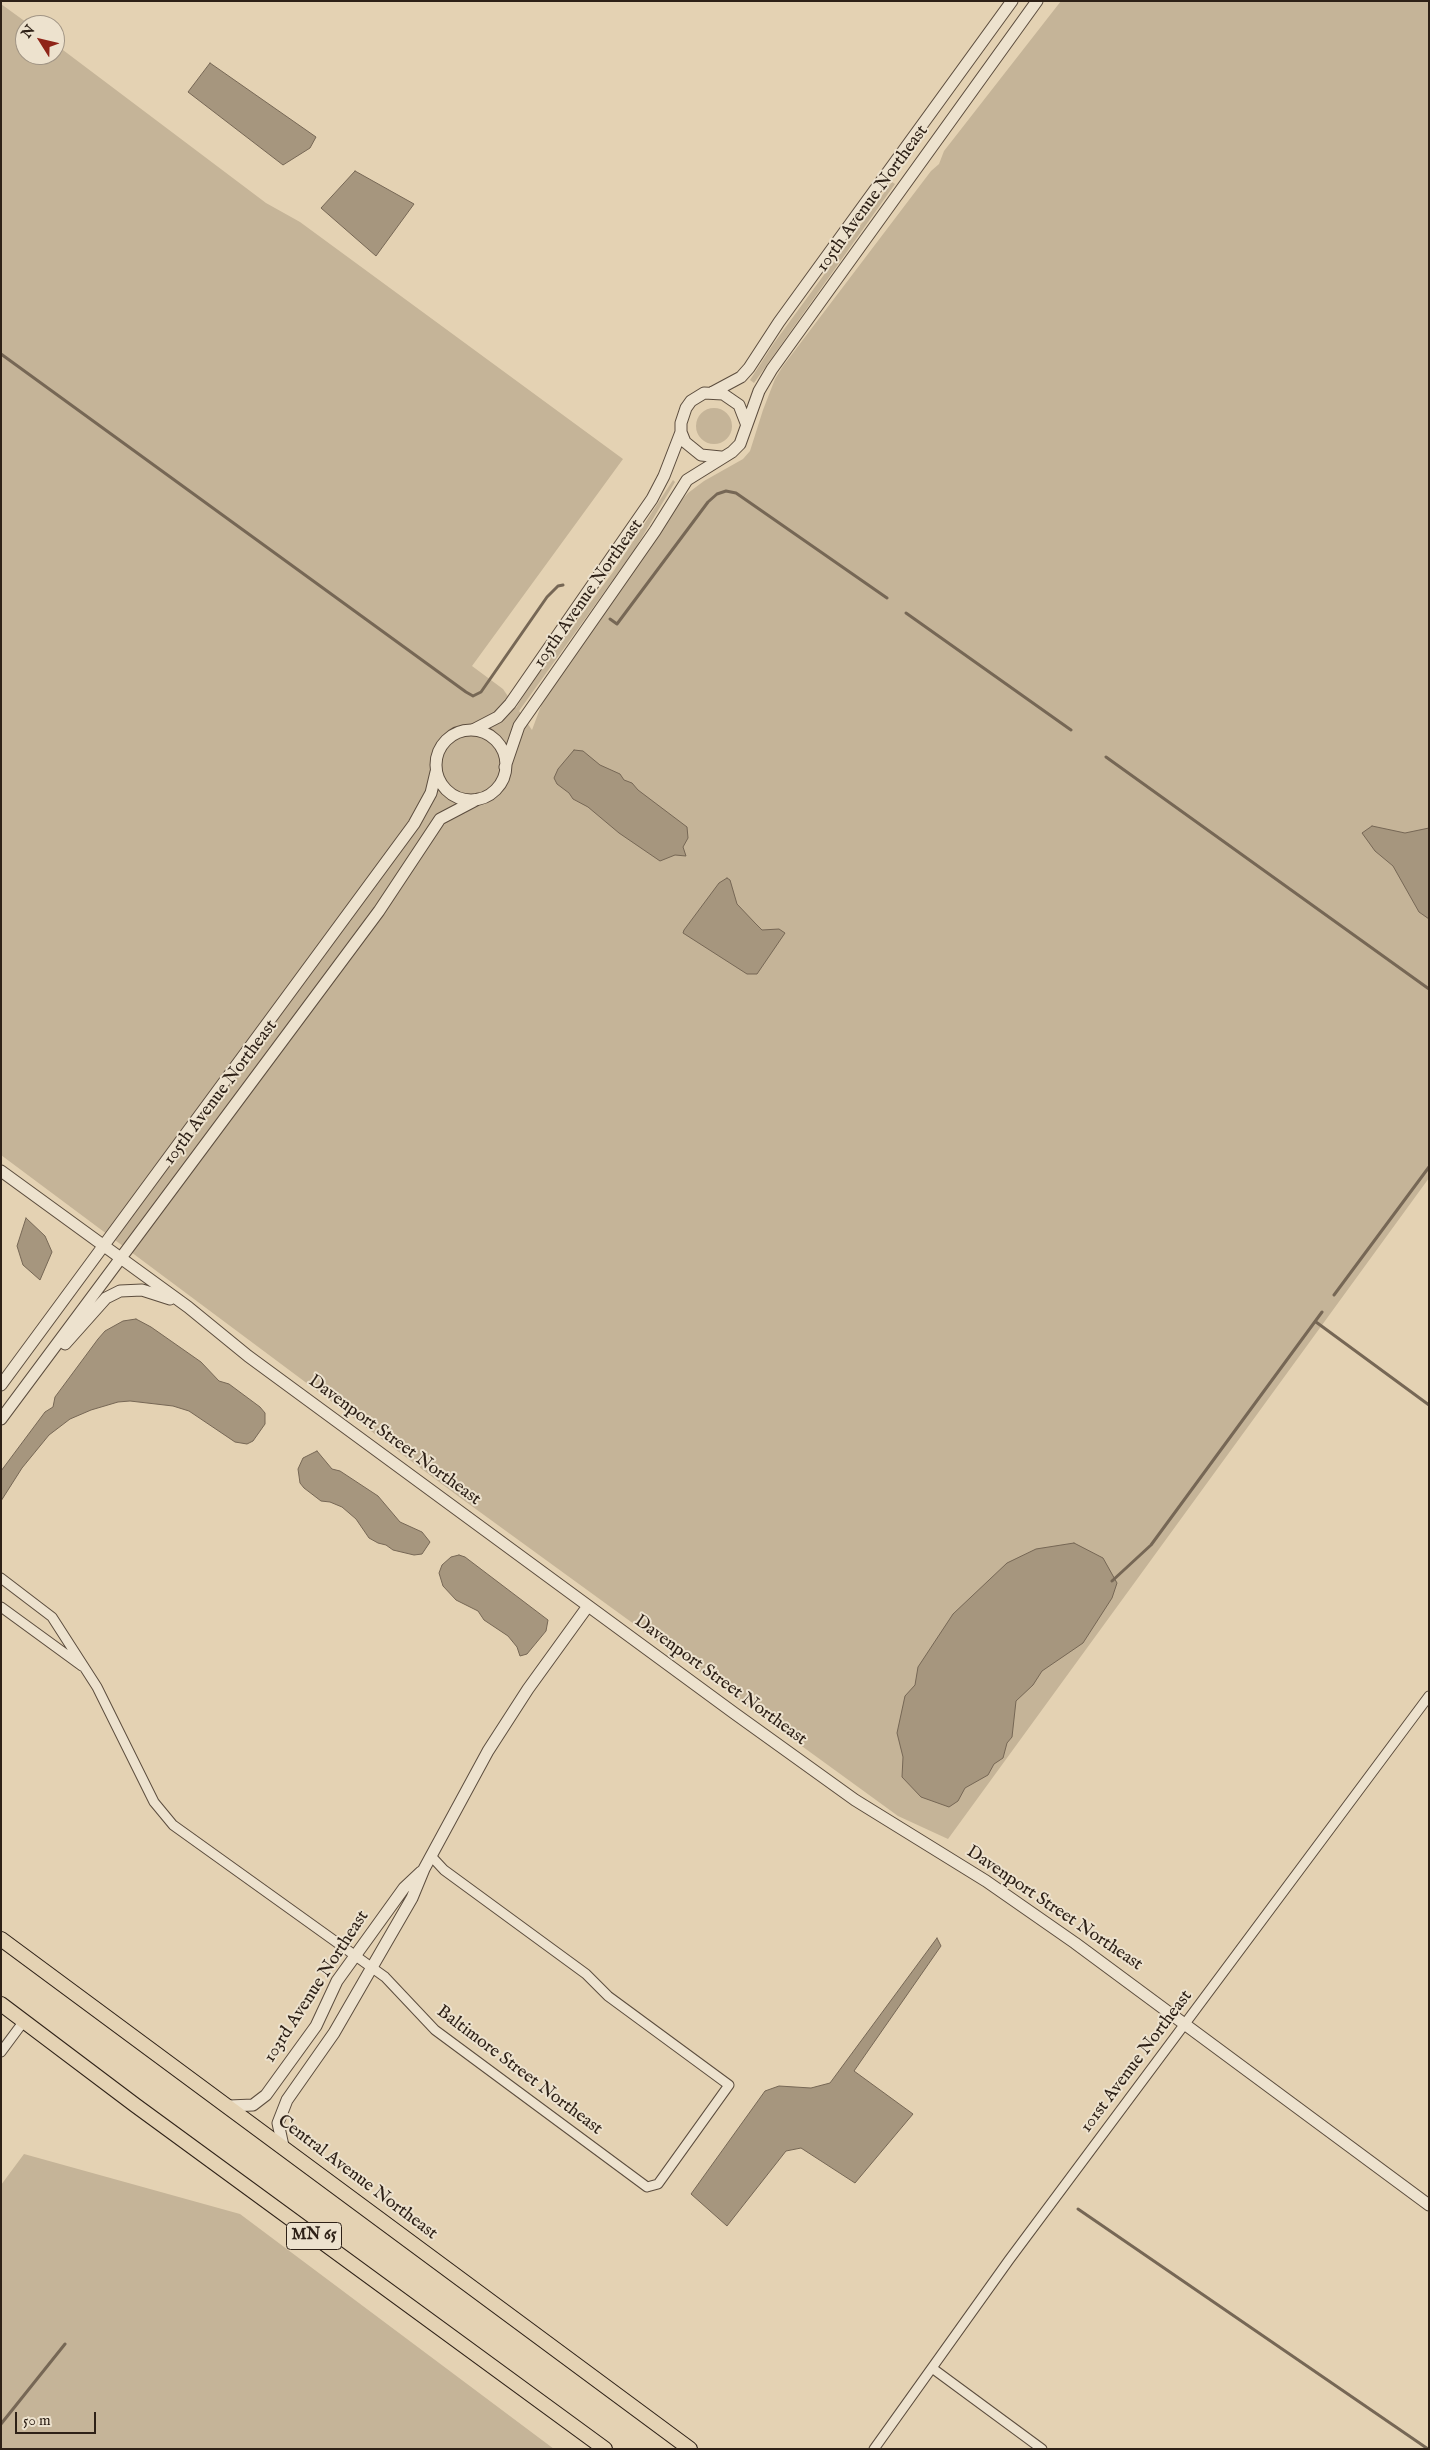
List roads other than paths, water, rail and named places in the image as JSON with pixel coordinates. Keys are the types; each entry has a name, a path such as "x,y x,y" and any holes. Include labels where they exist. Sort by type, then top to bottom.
{"highway":[{"name":"Central Avenue Northeast","path":"1,1939 690,2449"},
{"name":"MN 65","path":"1,2004 605,2449"}],"street":[{"name":"105th Avenue Northeast","path":"1,1385 102,1245 414,824 431,793 436,772 436,759 440,747 449,737 460,731 473,730 498,717 510,704 652,499 664,476 681,432 682,415 691,401 704,393 714,392 741,377 749,368 779,322 1012,1"},
{"name":"105th Avenue Northeast","path":"1,1419 379,911 440,820 496,788 504,776 505,766 519,726 655,532 687,480 721,457 732,452 740,444 745,434 746,423 772,368 1037,1"},
{"path":"714,392 732,398 744,413 746,423"},
{"path":"681,432 692,450 701,455 721,457"},
{"path":"473,730 484,732 494,738 501,747 505,766"},
{"path":"436,772 447,791 456,797 467,800 478,799"},
{"name":"Davenport Street Northeast","path":"1,1170 188,1307 248,1356 855,1800 1030,1911 1186,2023 1429,2205"},
{"path":"25,1388 106,1298 120,1291 142,1290 188,1307"},
{"name":"Baltimore Street Northeast","path":"1,1578 52,1617 87,1670 154,1802 173,1825 391,1983 435,2030 647,2186 658,2184 729,2085 608,1996 586,1974 444,1870 431,1856"},
{"name":"103rd Avenue Northeast","path":"283,2146 278,2123 287,2100 334,2033 412,1898 424,1869 488,1750 528,1689 588,1606"},
{"name":"Baltimore Street Northeast","path":"1,1607 87,1670"},
{"name":"101st Avenue Northeast","path":"874,2449 1009,2260 1429,1696"},
{"name":"103rd Avenue Northeast","path":"229,2106 253,2105 266,2095 316,2026 337,1981 404,1888 424,1869"},
{"path":"1,2052 24,2021"},
{"path":"932,2368 1042,2449"}],"waterway":[{"path":"1,354 473,696 481,692 547,597 558,586 563,585"},
{"path":"610,619 617,624 708,502 717,494 726,491 736,493 887,598"},
{"path":"906,613 1071,730"},
{"path":"1106,757 1429,989"},
{"path":"1334,1295 1429,1167"},
{"path":"1112,1581 1151,1545 1322,1312"},
{"path":"1316,1322 1429,1405"},
{"path":"1078,2209 1428,2449"},
{"path":"1,2424 65,2344"}]}
